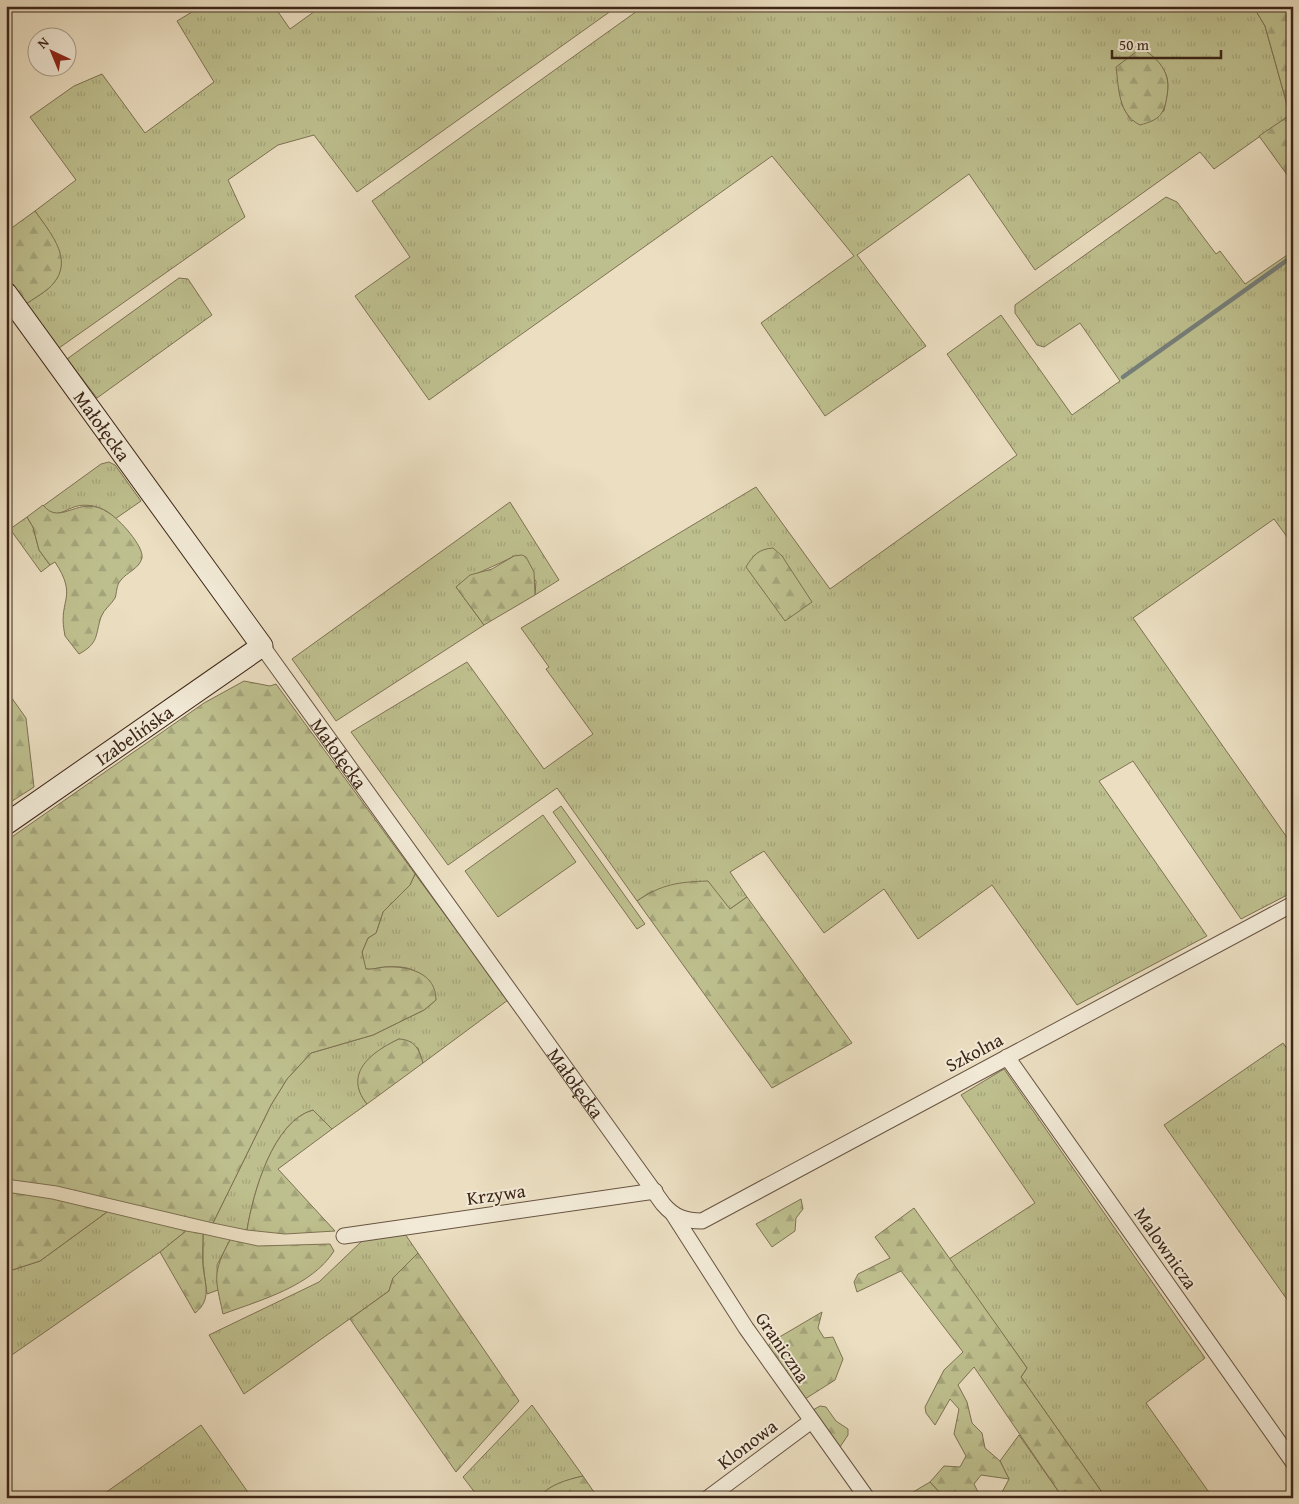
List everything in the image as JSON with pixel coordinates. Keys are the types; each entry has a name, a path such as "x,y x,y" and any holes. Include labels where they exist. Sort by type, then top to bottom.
{"street":[{"name":"Małołęcka","path":"6,294 655,1192 673,1214"},
{"name":"Izabelińska","path":"6,824 262,646"},
{"name":"Szkolna","path":"673,1214 688,1220 702,1221 1293,904"},
{"name":"Malownicza","path":"1007,1057 1293,1462"},
{"name":"Krzywa","path":"344,1236 655,1192"},
{"name":"Graniczna","path":"673,1214 746,1328 810,1422 867,1498"},
{"name":"Klonowa","path":"708,1498 810,1422"}],"green space":[{"path":"202,6 274,6 290,29 322,6 614,6 615,8 357,192 314,135 278,145 228,180 245,217 59,348 26,304 49,288 57,278 60,269 58,248 35,211 76,180 30,117 74,86 102,74 145,133 214,82 177,21"},
{"path":"644,6 1253,6 1265,26 1290,115 1214,169 1200,152 1035,270 969,174 857,255 926,346 825,416 761,323 854,256 772,156 429,400 355,296 410,257 372,201","holes":["1147,52 1161,66 1167,78 1168,84 1164,111 1131,121 1121,103"]},
{"path":"1253,6 1293,6 1293,183 1259,136 1290,115 1265,26"},
{"path":"1141,48 1154,57 1163,68 1168,88 1164,108 1160,116 1140,125 1127,114 1124,108 1119,92 1116,67"},
{"path":"1166,197 1177,202 1216,254 1220,251 1245,284 1293,251 1293,545 1274,519 1133,618 1293,846 1293,892 1241,919 1133,761 1099,781 1207,936 1077,1005 992,885 918,939 884,889 824,933 764,851 730,872 747,897 730,909 652,891 637,901 557,788 448,865 351,732 467,662 544,769 593,734 546,669 549,667 521,628 756,487 830,589 1017,455 947,354 1001,315 1072,415 1120,381 1080,323 1044,347 1037,345 1015,313 1015,305"},
{"path":"35,211 54,239 61,258 61,268 57,278 49,288 26,304 6,276 6,232"},
{"path":"179,278 188,279 212,315 97,398 67,359"},
{"path":"109,462 115,465 141,501 115,519 112,515 97,507 85,505 54,513 43,506 101,464"},
{"path":"510,502 559,580 535,595 536,581 514,556 463,582 456,587 484,625 336,721 292,659"},
{"path":"43,505 50,511 57,513 89,506 109,513 135,540 142,553 142,558 136,568 119,582 115,598 101,617 93,642 79,654 65,636 63,620 67,591 62,574 55,562 50,565 39,550 33,527 27,517"},
{"path":"27,517 33,527 39,550 50,565 41,572 10,529"},
{"path":"773,548 782,556 812,602 785,621 746,567 757,553"},
{"path":"522,555 526,557 534,572 535,595 484,625 456,587 470,575 492,569 514,556"},
{"path":"244,681 270,686 276,684 415,874 410,885 383,912 376,933 368,938 362,952 366,969 395,967 420,973 431,983 435,991 436,1000 424,1010 373,1035 311,1053 287,1079 271,1105 213,1223 57,1186 6,1179 6,841 204,703"},
{"path":"6,690 26,718 34,787 6,805"},
{"path":"561,806 645,924 637,929 553,812"},
{"path":"543,815 576,862 498,917 465,871"},
{"path":"415,874 508,1000 423,1063 418,1048 399,1039 380,1050 360,1073 358,1083 360,1093 367,1104 332,1129 313,1110 299,1117 287,1128 267,1160 254,1197 247,1230 213,1223 271,1105 287,1079 311,1053 373,1035 424,1010 436,1000 422,978 412,970 396,967 365,969 362,952 368,938 376,933 383,912 410,885"},
{"path":"708,881 730,909 747,897 852,1043 772,1088 637,901 663,887 688,882"},
{"path":"399,1039 409,1041 416,1046 423,1063 367,1104 360,1093 359,1073 371,1057"},
{"path":"1283,1043 1293,1057 1293,1308 1164,1125"},
{"path":"1004,1069 1205,1358 1146,1403 1213,1498 1106,1498 1021,1377 1027,1368 949,1259 1035,1203 961,1095"},
{"path":"313,1110 332,1129 278,1169 335,1231 285,1234 247,1230 260,1179 276,1143 287,1128 299,1117"},
{"path":"6,1192 52,1199 107,1212 40,1261 6,1272"},
{"path":"801,1199 803,1209 796,1218 795,1231 772,1247 756,1224"},
{"path":"914,1208 1027,1368 1021,1377 1106,1498 1063,1498 974,1367 958,1385 967,1402 972,1423 982,1433 985,1448 1000,1461 1009,1479 981,1475 974,1484 981,1498 945,1498 930,1482 944,1466 960,1467 966,1456 954,1434 959,1409 950,1399 935,1425 926,1413 925,1407 944,1370 963,1352 901,1271 857,1292 854,1282 858,1274 890,1258 875,1237"},
{"path":"107,1212 186,1231 160,1252 6,1359 6,1272 40,1261"},
{"path":"186,1231 203,1234 206,1297 204,1303 195,1313 160,1252"},
{"path":"203,1234 230,1240 217,1265 218,1290 207,1294 203,1265"},
{"path":"405,1234 418,1253 393,1278 389,1291 244,1394 209,1335 319,1282 363,1240"},
{"path":"230,1240 258,1246 330,1244 334,1251 313,1274 299,1283 269,1297 223,1314 218,1292 217,1276 220,1261"},
{"path":"418,1253 519,1401 456,1472 350,1319 389,1291 393,1278"},
{"path":"822,1312 818,1328 824,1338 833,1337 843,1359 835,1380 805,1399 767,1348 771,1342"},
{"path":"532,1405 583,1476 553,1486 538,1498 479,1498 463,1477"},
{"path":"820,1406 826,1407 836,1421 848,1429 848,1435 840,1447 813,1410"},
{"path":"201,1425 252,1498 98,1498"},
{"path":"1019,1435 1063,1498 999,1498 1009,1479 1000,1461"},
{"path":"583,1476 598,1498 538,1498 553,1486"},
{"path":"930,1482 945,1498 903,1498"}],"waterway":[{"path":"1123,377 1293,256"}]}
